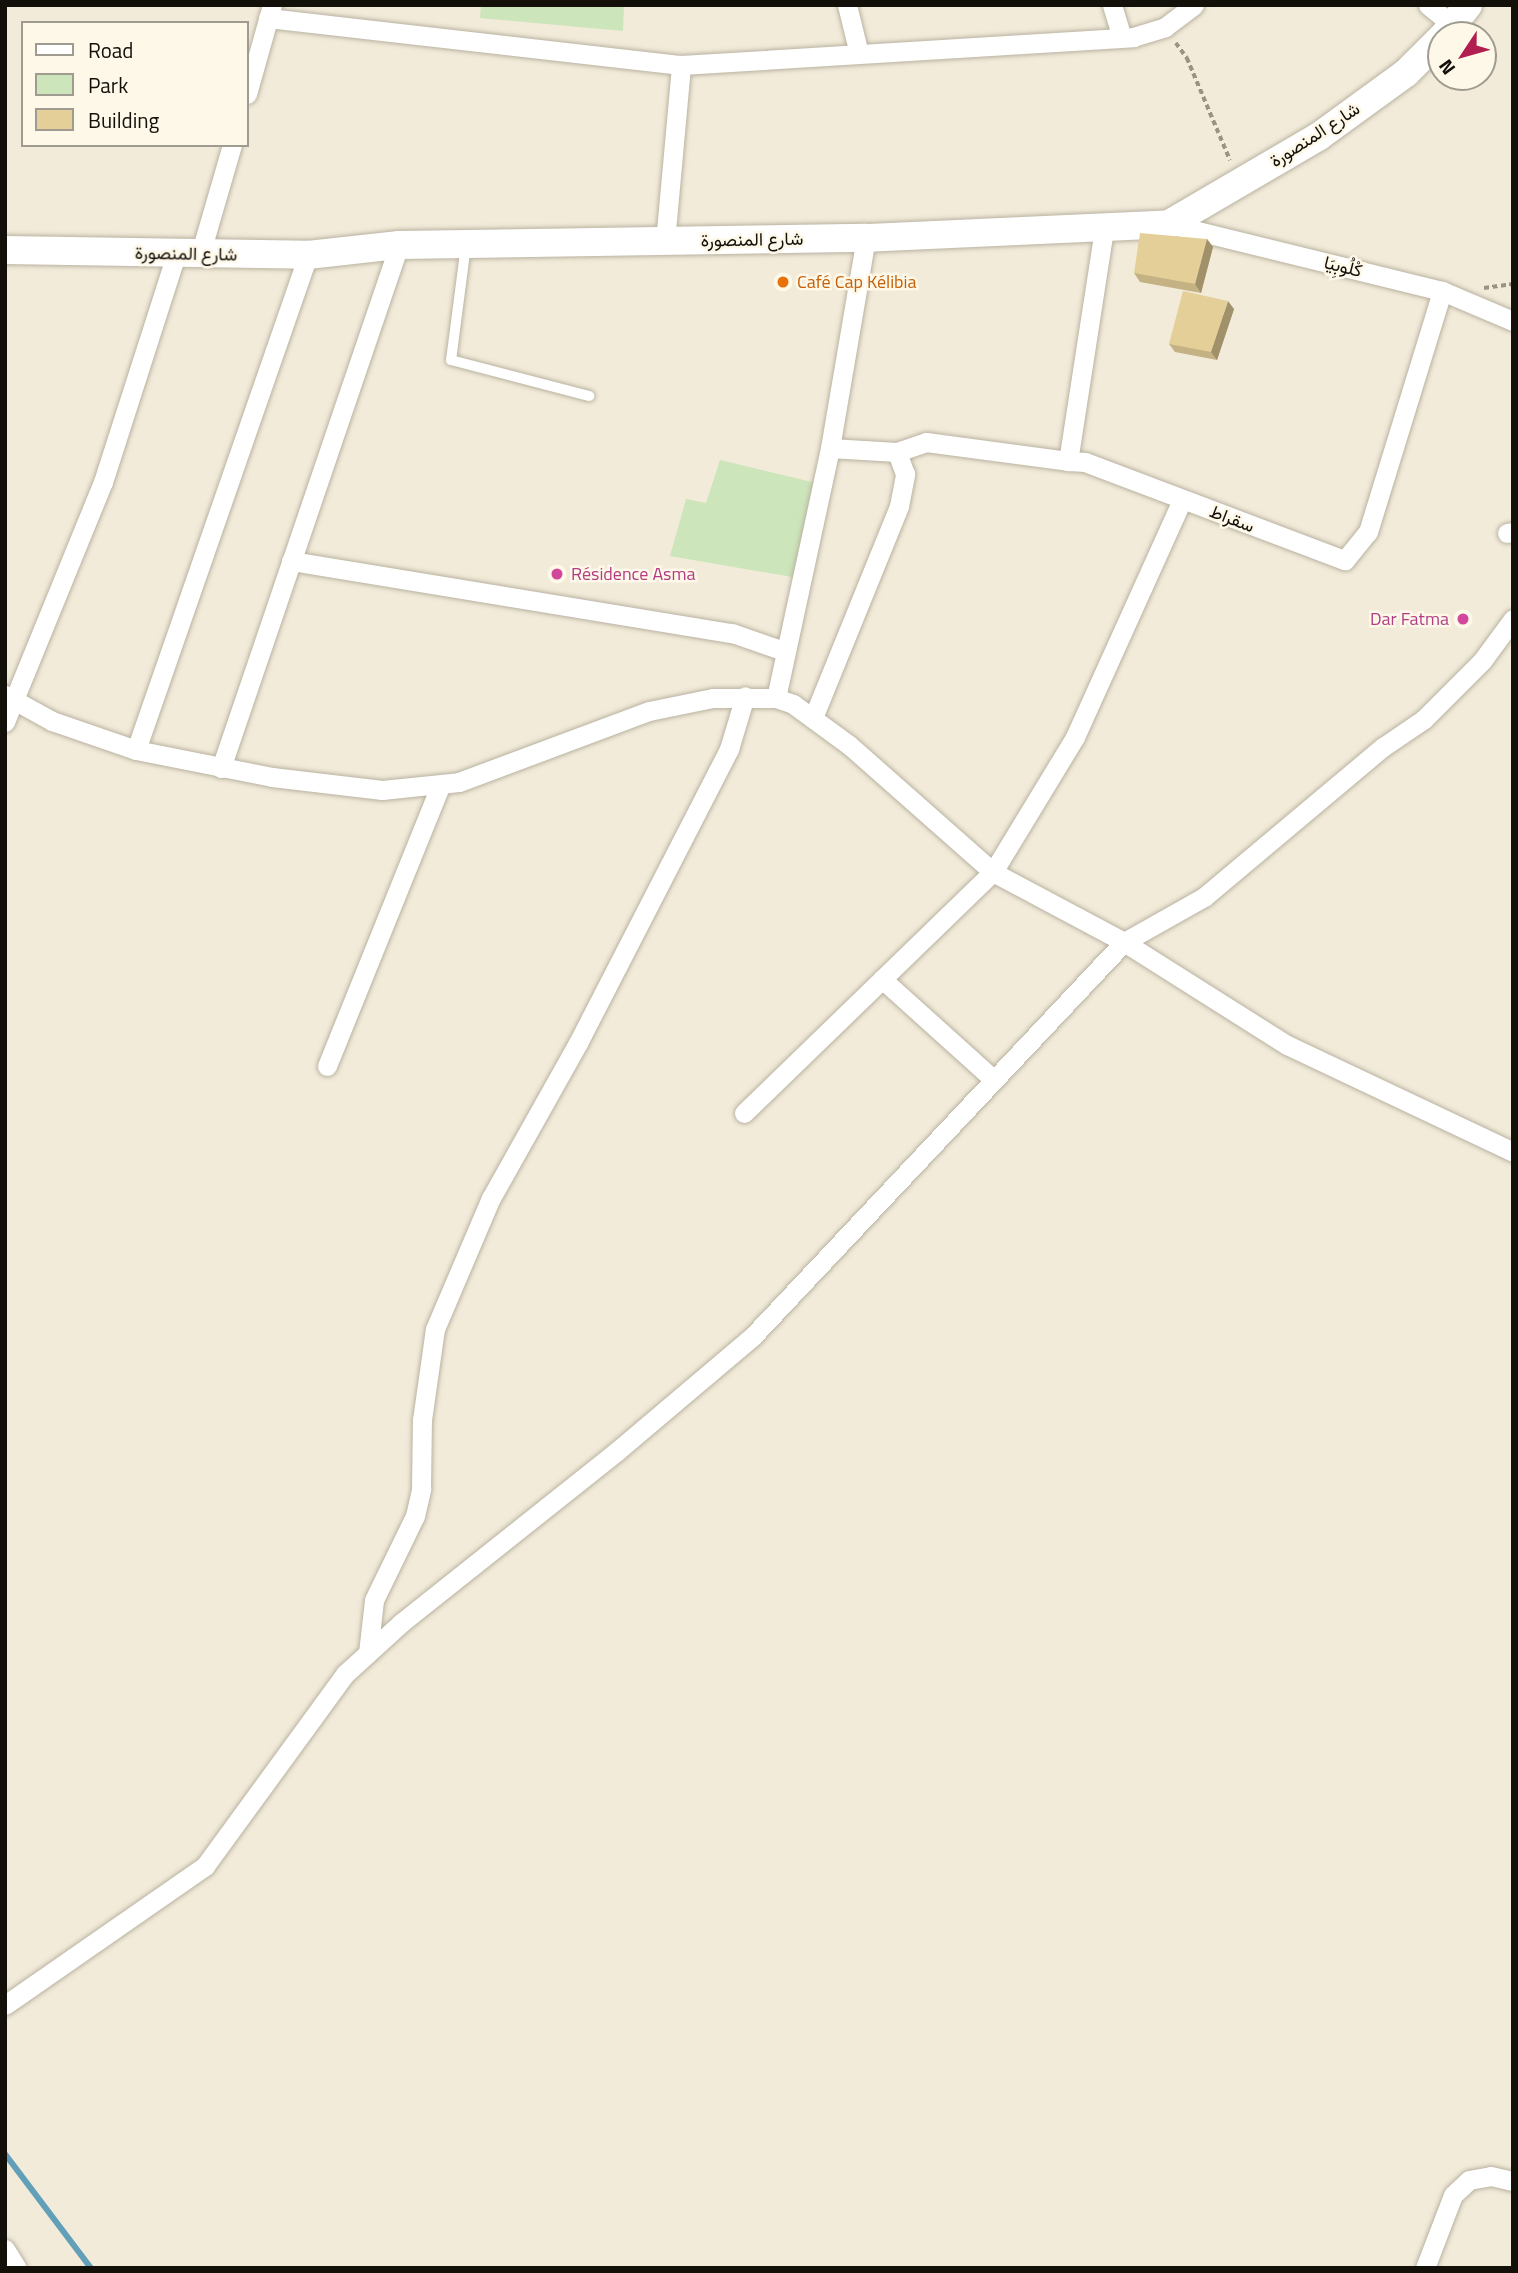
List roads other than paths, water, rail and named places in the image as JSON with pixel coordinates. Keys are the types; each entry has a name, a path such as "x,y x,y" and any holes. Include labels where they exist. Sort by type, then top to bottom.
{"street":[{"path":"847,5 859,54"},
{"path":"1112,5 1122,38"},
{"path":"250,71 270,12 681,65 1122,38 1146,35 1165,27 1194,5"},
{"path":"1427,5 1446,21"},
{"name":"شارع المنصورة","path":"5,250 308,256 399,245 866,238 1169,224 1318,136 1406,73 1427,52"},
{"path":"665,242 681,65"},
{"path":"5,722 9,698 103,482 231,147"},
{"name":"كْلُوبِيَا","path":"1169,224 1442,291 1513,321"},
{"path":"1068,461 1104,229"},
{"path":"776,698 830,448 866,238"},
{"path":"221,768 399,245"},
{"path":"136,750 308,256"},
{"name":"سقراط","path":"830,448 897,452 926,442 1085,463 1345,560 1368,532 1442,291"},
{"path":"813,718 899,506 905,474 897,452"},
{"path":"744,1113 993,872 1074,737 1182,500"},
{"path":"291,561 732,634 785,651"},
{"path":"5,2005 205,1866 345,1674 752,1337 1124,942 1204,897 1383,747 1424,719 1482,661 1513,619"},
{"path":"368,1653 374,1600 415,1516 421,1489 422,1420 435,1329 491,1198 578,1042 729,749 745,696"},
{"path":"9,698 52,721 136,750 221,768 382,790 440,787 649,711 713,698 776,698 813,718 993,872 1124,942 1287,1045 1513,1152"},
{"path":"327,1066 440,787"},
{"path":"882,979 993,1079"},
{"path":"1425,2268 1453,2195 1469,2180 1491,2176 1513,2181"},
{"path":"5,2249 17,2268"}],"lane":[{"path":"466,245 451,360 589,396"}],"waterway":[{"path":"5,2154 91,2268"}],"place":[{"name":"Café Cap Kélibia","path":"783,282"},
{"name":"Résidence Asma","path":"557,574"},
{"name":"Dar Fatma","path":"1463,619"}]}
